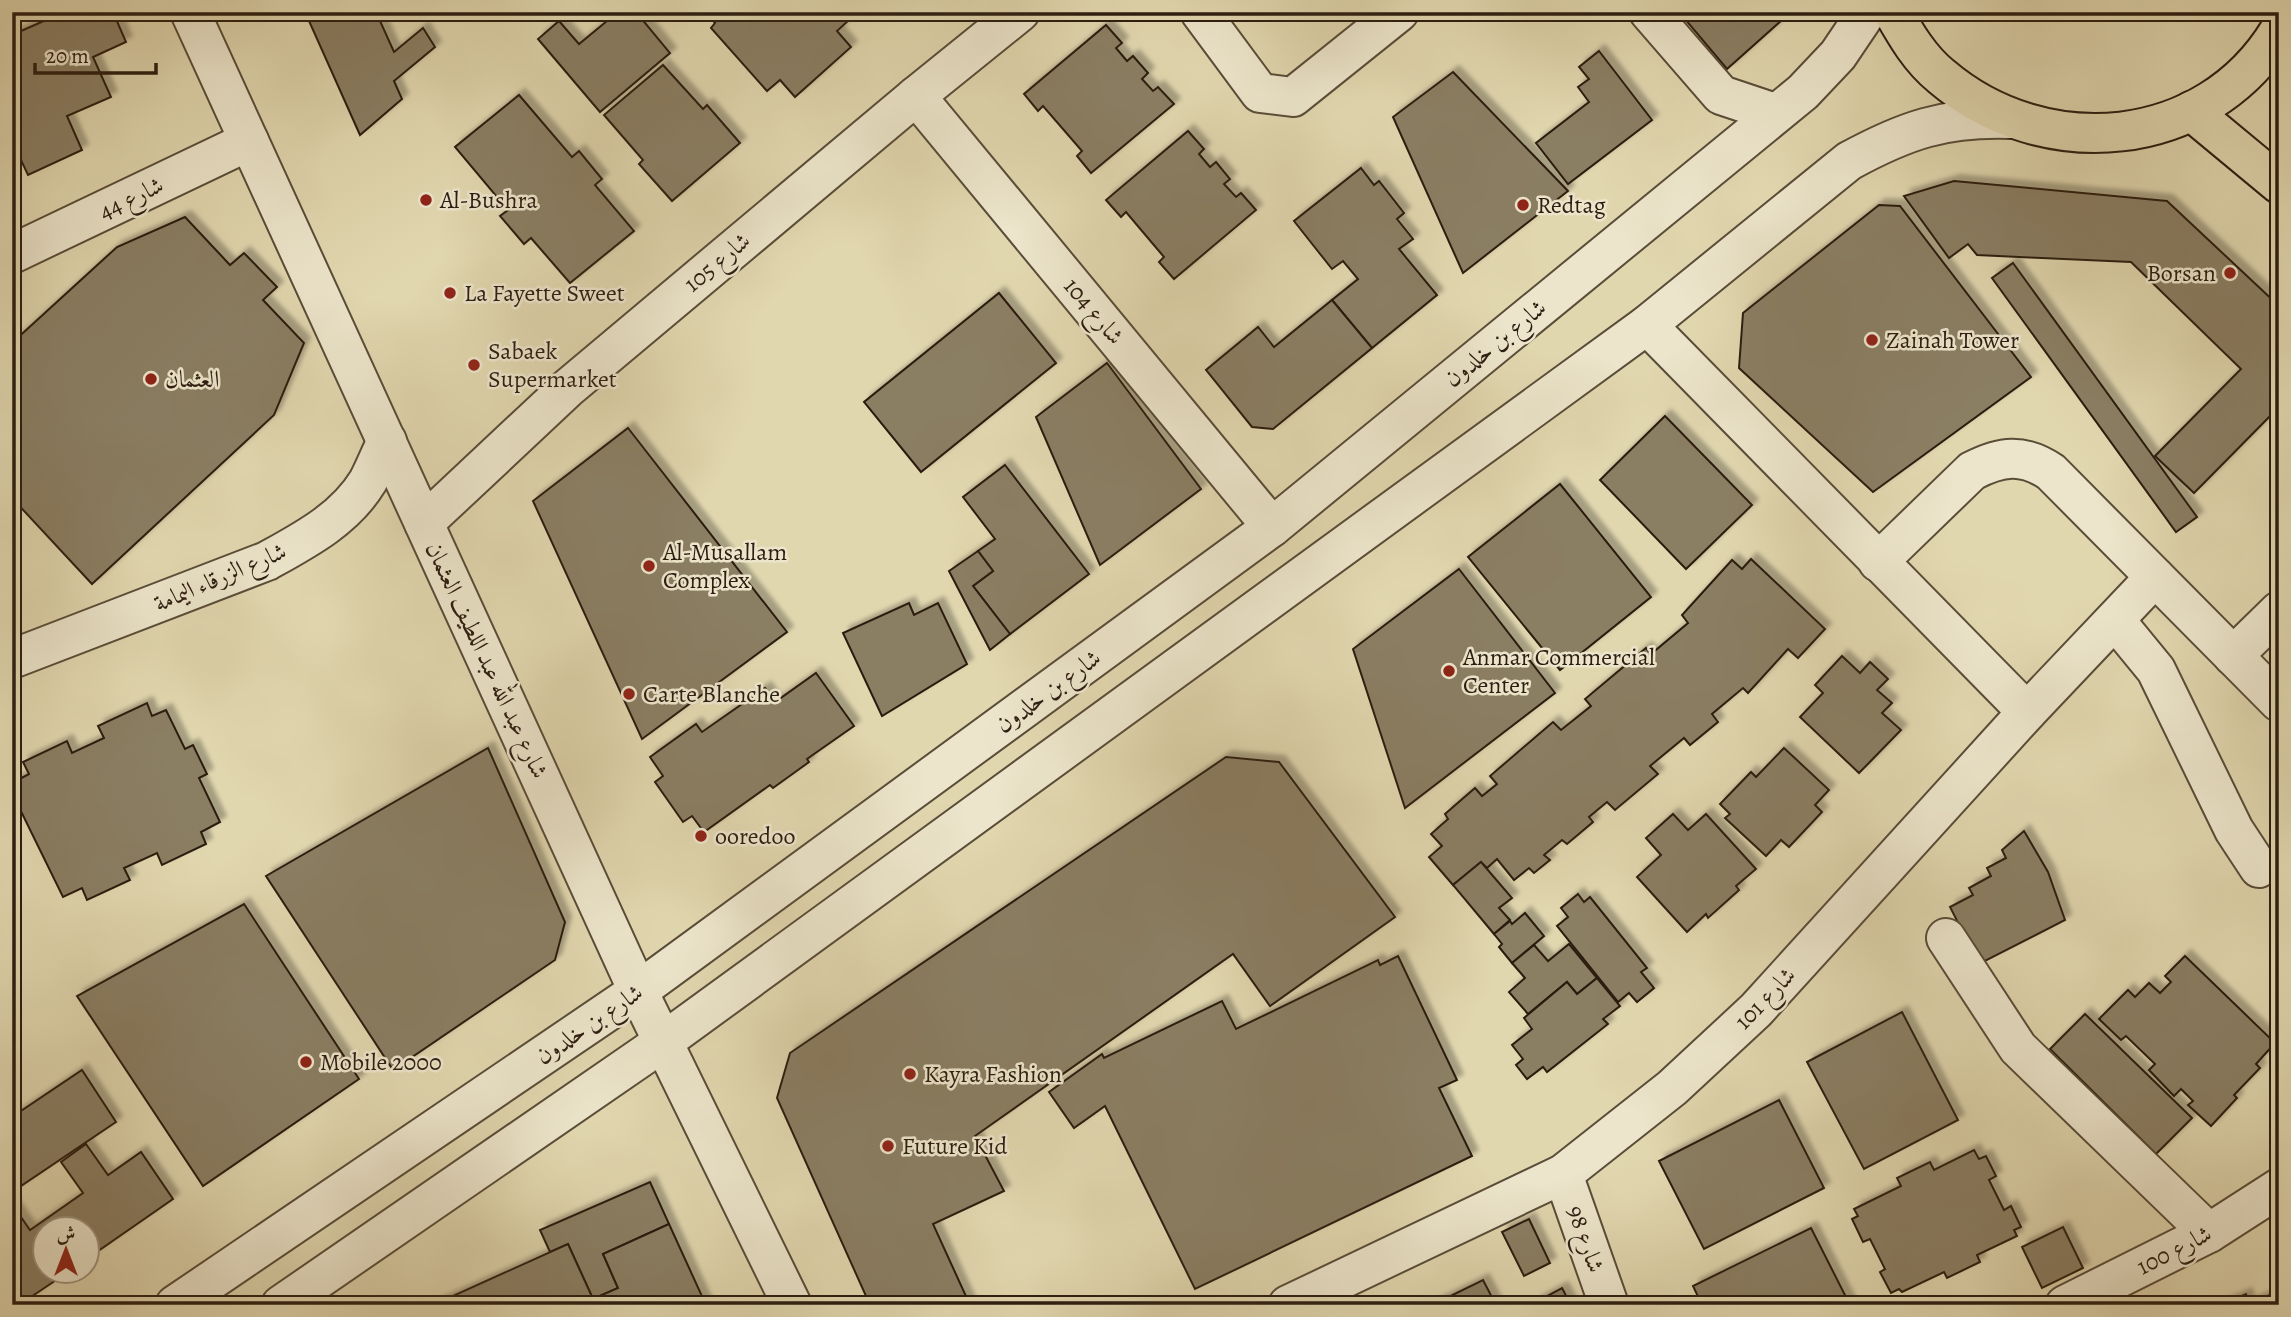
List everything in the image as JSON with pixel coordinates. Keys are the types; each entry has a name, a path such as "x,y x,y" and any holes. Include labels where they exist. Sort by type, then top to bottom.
{"main road":[{"path":"1893,12 1911,43 1939,75 1973,100 2010,119 2051,131 2099,135 2146,128 2191,111 2222,92 2250,69 2279,31"},
{"path":"2191,111 2279,184"}],"street":[{"name":"شارع عبد الله عبد اللطيف العثمان","path":"190,12 638,991 792,1305"},
{"name":"شارع 105","path":"424,523 568,388 1020,12"},
{"path":"1208,15 1260,93 1293,97 1399,12"},
{"path":"1649,12 1721,95 1775,113"},
{"name":"شارع بن خلدون","path":"176,1305 638,991 1272,527 1803,92 1829,65 1867,12"},
{"name":"شارع 104","path":"916,96 1272,527"},
{"path":"281,1305 663,1042 1647,325 1849,161 1886,140 1933,125 1979,118 2010,119"},
{"name":"شارع 44","path":"12,254 249,141"},
{"path":"1647,325 2027,712"},
{"name":"شارع الزرقاء اليمامة","path":"12,659 267,561 300,543 352,503 368,481 387,441"},
{"path":"1878,562 1972,471 2000,460 2018,458 2037,463 2051,472 2279,702"},
{"name":"شارع 101","path":"1288,1305 1563,1174 1672,1088 1756,1010 2027,712 2155,577"},
{"path":"2233,656 2279,611"},
{"path":"2115,620 2156,670 2234,830 2259,868"},
{"path":"1945,938 2018,1048 2209,1233"},
{"name":"شارع 98","path":"1563,1174 1609,1305"},
{"name":"شارع 100","path":"2065,1305 2209,1233 2279,1188"}],"building":[{"path":"64,12 113,12 126,42 93,57 111,97 67,116 82,150 28,175 12,141 12,35"},
{"path":"305,12 376,12 394,52 423,28 435,47 394,81 402,99 360,135"},
{"path":"599,12 636,12 670,53 600,112 538,39 559,21 579,44 607,21"},
{"path":"706,12 842,12 849,20 837,31 851,47 795,97 780,80 767,91 711,28 715,23"},
{"path":"1679,12 1791,12 1727,69"},
{"path":"1106,25 1122,43 1116,48 1127,61 1133,56 1148,73 1142,79 1153,91 1158,87 1174,104 1091,173 1077,156 1082,151 1043,106 1038,111 1024,94"},
{"path":"1599,51 1652,120 1568,184 1536,143 1589,102 1578,87 1589,79 1579,67"},
{"path":"663,65 703,109 707,105 740,143 672,201 639,164 643,160 604,115"},
{"path":"1453,72 1568,191 1463,273 1393,117"},
{"path":"519,95 572,157 579,151 602,179 595,185 634,231 570,283 531,238 524,244 500,216 508,210 455,147"},
{"path":"1188,131 1204,149 1199,154 1210,167 1216,162 1230,179 1224,184 1236,197 1241,193 1256,210 1174,279 1159,262 1164,257 1126,212 1121,217 1106,200"},
{"path":"1361,168 1374,185 1379,181 1404,213 1397,219 1413,239 1399,249 1437,295 1372,348 1332,300 1358,279 1343,261 1332,269 1294,221"},
{"path":"1954,181 2167,201 2279,306 2279,407 2194,493 2155,456 2241,369 2131,262 1977,255 1968,244 1949,258 1904,196"},
{"name":"Zainah Tower","path":"1879,205 1900,206 2031,377 1873,492 1739,368 1743,313"},
{"name":"العثمان","path":"185,217 230,265 244,253 277,287 263,300 304,343 274,415 92,584 12,498 12,343 117,247"},
{"path":"2013,263 2197,517 2176,532 1992,278"},
{"path":"999,293 1056,363 921,472 864,402"},
{"path":"1332,300 1372,348 1273,429 1252,427 1206,370 1258,327 1274,347"},
{"path":"1107,363 1201,489 1100,565 1036,417"},
{"path":"1665,416 1752,505 1686,569 1600,480"},
{"name":"Al-Musallam Complex","path":"628,428 787,632 642,739 533,501"},
{"path":"1005,465 1089,574 1010,634 973,586 993,571 978,551 995,539 963,497"},
{"path":"1560,484 1651,597 1560,670 1468,557"},
{"path":"978,551 993,571 973,586 1010,634 990,650 949,571"},
{"path":"1751,559 1825,629 1798,658 1788,649 1748,693 1743,688 1712,714 1718,722 1690,745 1684,738 1650,766 1658,774 1615,810 1607,802 1589,817 1593,822 1567,844 1562,840 1544,855 1550,860 1534,873 1529,868 1514,880 1497,859 1487,868 1481,862 1453,885 1429,857 1442,846 1431,834 1448,819 1445,814 1475,788 1482,796 1497,784 1490,776 1553,722 1561,730 1591,706 1585,699 1646,648 1651,654 1688,623 1682,615 1732,560 1742,569"},
{"name":"Anmar Commercial Center","path":"1459,569 1555,693 1405,808 1353,649"},
{"path":"909,603 914,615 938,603 967,664 882,716 843,633"},
{"path":"1842,656 1860,673 1870,662 1888,679 1877,690 1892,703 1882,713 1901,730 1859,773 1800,717 1823,693 1815,685"},
{"path":"816,673 854,726 807,759 809,762 773,788 770,785 704,832 692,816 683,822 655,782 663,776 650,757 696,724 702,732 765,688 775,702"},
{"path":"147,703 152,716 166,710 185,749 193,745 207,774 199,778 220,822 201,832 206,844 162,865 157,853 124,868 130,880 87,900 82,888 63,897 12,793 12,783 29,774 23,762 67,741 72,753 104,738 98,726"},
{"path":"488,748 565,922 555,960 393,1070 266,876"},
{"path":"1784,748 1829,790 1815,805 1822,812 1789,847 1781,840 1766,856 1725,818 1730,814 1720,804 1751,772 1756,777"},
{"path":"1226,757 1279,762 1395,917 1270,1006 1233,954 975,1136 1004,1191 933,1224 970,1305 870,1305 777,1098 790,1053"},
{"path":"1673,814 1688,830 1706,814 1756,869 1736,886 1739,890 1708,918 1706,914 1687,932 1637,877 1661,855 1646,838"},
{"path":"2024,831 2048,872 2065,920 1979,964 1950,907 1973,895 1969,888 1991,876 1987,868 2006,858 2002,850"},
{"path":"1481,862 1512,898 1499,908 1510,920 1494,934 1453,885"},
{"path":"1578,894 1584,902 1590,897 1647,968 1641,972 1654,988 1637,1002 1629,993 1618,1002 1557,926 1568,917 1561,908"},
{"path":"244,904 359,1079 203,1186 77,996"},
{"path":"1525,913 1544,936 1512,963 1499,947 1502,944 1494,934"},
{"path":"1569,944 1597,978 1577,994 1567,982 1528,1014 1509,992 1525,978 1512,963 1534,945 1548,961"},
{"path":"1398,956 1457,1080 1439,1088 1472,1156 1195,1289 1105,1106 1074,1128 1049,1092 1102,1054 1104,1058 1222,1001 1236,1029 1378,960 1380,965"},
{"path":"2185,956 2275,1043 2256,1064 2260,1068 2234,1095 2237,1098 2211,1126 2188,1105 2193,1101 2181,1089 2174,1096 2149,1070 2155,1064 2126,1036 2121,1040 2099,1019 2128,990 2135,997 2149,983 2160,993 2171,982 2165,976"},
{"path":"1597,978 1620,1006 1603,1019 1608,1024 1547,1072 1543,1067 1527,1079 1516,1065 1523,1059 1512,1045 1532,1029 1524,1018 1567,982 1577,994"},
{"path":"1902,1012 1958,1120 1864,1169 1807,1062"},
{"path":"2085,1014 2192,1118 2156,1154 2050,1049"},
{"path":"82,1070 116,1122 12,1192 12,1117"},
{"path":"1779,1100 1824,1188 1704,1249 1659,1161"},
{"path":"86,1144 108,1175 141,1152 173,1199 102,1248 102,1216 50,1216 83,1193 61,1162"},
{"path":"1974,1150 1979,1159 1986,1156 1996,1176 1989,1180 2004,1210 2011,1206 2021,1227 2014,1230 2017,1236 1977,1255 1980,1262 1947,1278 1944,1272 1902,1292 1899,1289 1891,1293 1880,1272 1885,1269 1870,1239 1863,1242 1852,1219 1858,1216 1854,1209 1901,1186 1897,1178 1930,1162 1934,1170"},
{"path":"650,1182 669,1224 603,1254 618,1288 593,1299 568,1244 550,1252 540,1230"},
{"path":"12,1204 30,1230 32,1229 32,1286 47,1286 19,1305 12,1305"},
{"path":"1529,1219 1550,1263 1524,1276 1502,1232"},
{"path":"669,1224 706,1305 433,1305 568,1244 593,1299 618,1288 603,1254"},
{"path":"2063,1227 2083,1268 2042,1288 2022,1247"},
{"path":"1811,1228 1850,1305 1702,1305 1693,1286"},
{"path":"1483,1280 1496,1305 1432,1305"},
{"path":"1562,1288 1571,1305 1537,1305 1536,1302"},
{"path":"2274,1293 2279,1305 2221,1305 2246,1294 2249,1304"}],"place":[{"name":"Al-Bushra","path":"426,200"},
{"name":"Redtag","path":"1523,205"},
{"name":"Borsan","path":"2230,273"},
{"name":"La Fayette Sweet","path":"450,293"},
{"name":"Zainah Tower","path":"1872,340"},
{"name":"Sabaek Supermarket","path":"474,365"},
{"name":"العثمان","path":"151,379"},
{"name":"Al-Musallam Complex","path":"649,566"},
{"name":"Anmar Commercial Center","path":"1449,671"},
{"name":"Carte Blanche","path":"629,694"},
{"name":"ooredoo","path":"701,836"},
{"name":"Mobile 2000","path":"306,1062"},
{"name":"Kayra Fashion","path":"910,1074"},
{"name":"Future Kid","path":"888,1146"}]}
